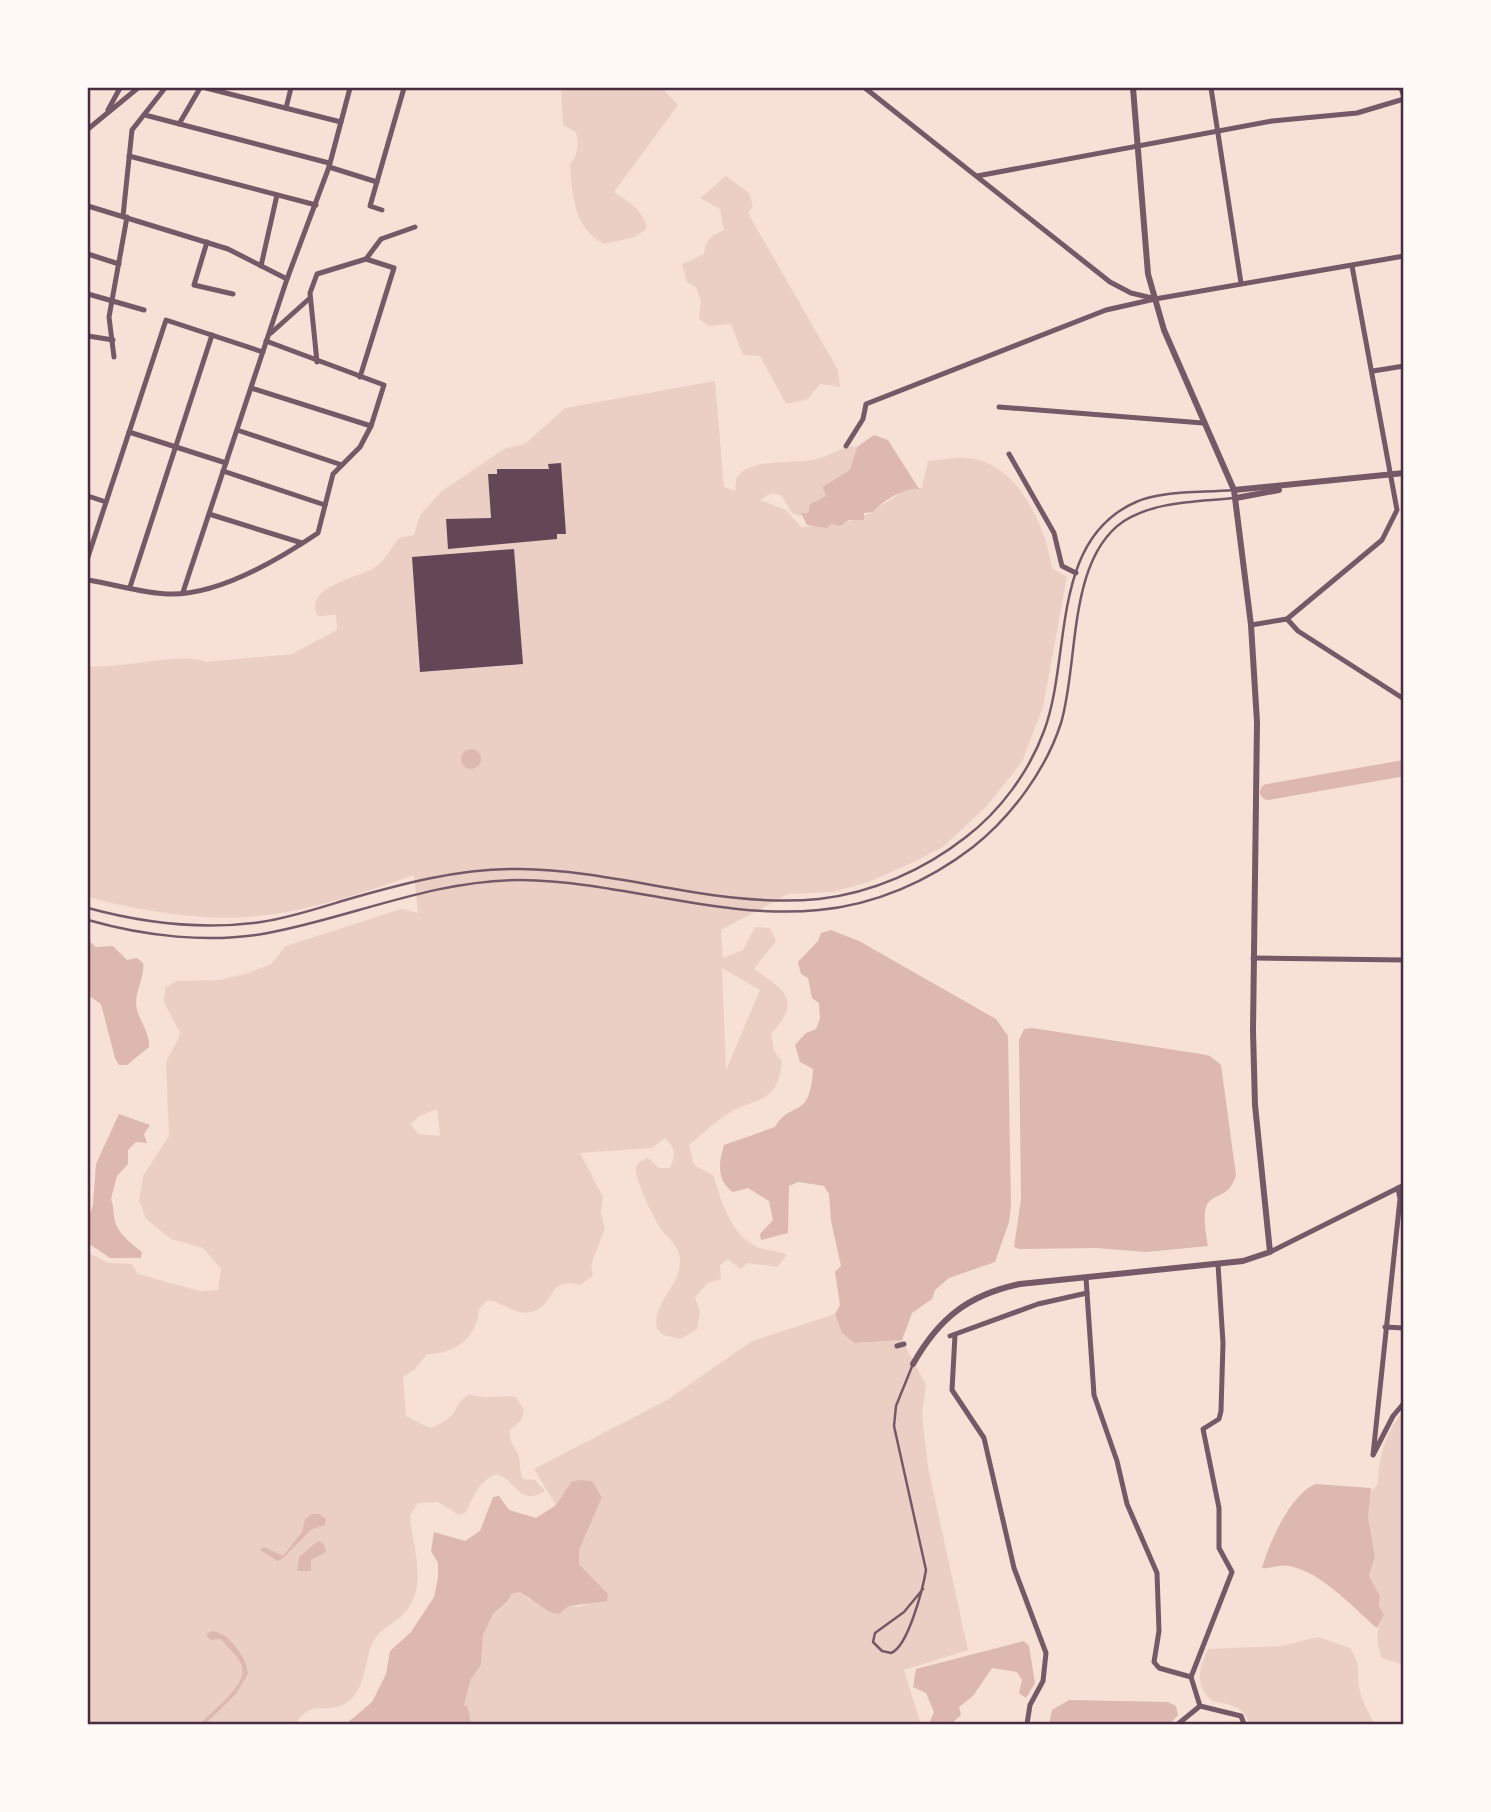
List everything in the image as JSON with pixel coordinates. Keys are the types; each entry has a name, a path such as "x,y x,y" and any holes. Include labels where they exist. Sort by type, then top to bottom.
{"street":[{"path":"107,113 120,88"},
{"path":"88,129 138,88"},
{"path":"114,357 109,317 125,217 132,130 165,88"},
{"path":"178,124 200,88"},
{"path":"206,88 232,91 341,122"},
{"path":"286,108 291,88"},
{"path":"183,592 287,279 316,205 351,88"},
{"path":"382,210 370,206 404,88"},
{"path":"865,88 1110,282 1131,293 1155,299"},
{"path":"1133,88 1144,249 1164,330 1235,494 1251,625 1256,722 1253,958 1255,1105 1270,1252"},
{"path":"1212,88 1241,283"},
{"path":"977,176 1272,121 1357,113 1404,98 1401,88"},
{"path":"145,115 329,165 377,182"},
{"path":"129,156 316,205"},
{"path":"261,266 277,195"},
{"path":"88,206 207,242 287,279"},
{"path":"366,259 381,239 415,227"},
{"path":"207,242 194,285 233,295"},
{"path":"88,254 119,264"},
{"path":"846,446 853,439 863,419 866,404 1106,310 1241,283 1404,256"},
{"path":"317,362 310,298 317,274 366,259 394,268 360,377"},
{"path":"1251,625 1287,619 1382,540 1397,510 1393,474 1352,266"},
{"path":"88,294 144,310"},
{"path":"267,338 310,298"},
{"path":"88,557 166,320 263,352"},
{"path":"130,587 212,335"},
{"path":"88,336 113,340"},
{"path":"88,580 169,594 198,591 262,567 317,533 333,474 360,447 371,426 383,386 317,362 267,338"},
{"path":"1373,371 1404,366"},
{"path":"251,388 371,426"},
{"path":"999,407 1203,423"},
{"path":"237,430 342,465"},
{"path":"129,432 226,463"},
{"path":"1009,454 1054,533 1062,566 1076,573"},
{"path":"223,471 325,505"},
{"path":"1235,494 1404,473"},
{"path":"88,496 106,502"},
{"path":"209,514 302,543"},
{"path":"1287,619 1298,631 1404,699"},
{"path":"1253,958 1404,960"},
{"path":"913,1364 946,1317 970,1300 1020,1284 1243,1261 1270,1252 1401,1187 1402,1199 1385,1328 1373,1455 1392,1416 1404,1403"},
{"path":"1200,1706 1191,1677 1232,1572 1219,1548 1219,1508 1204,1446 1203,1429 1219,1419 1221,1411 1223,1343 1218,1264"},
{"path":"1086,1278 1094,1395 1117,1461 1127,1504 1157,1573 1159,1632 1154,1662 1159,1668 1191,1677"},
{"path":"1027,1724 1030,1705 1043,1681 1046,1653 1014,1567 984,1438 952,1390 953,1335 1038,1304 1087,1293"},
{"path":"1385,1328 1404,1328"},
{"path":"897,1346 904,1344"},
{"path":"1178,1724 1200,1706"},
{"path":"1200,1706 1236,1713 1241,1716 1244,1724"}],"lane":[{"path":"88,908 116,916 181,924 262,922 423,878 485,870 552,870 716,895 781,901 836,896 882,883 928,862 967,836 987,818 1020,777 1048,718 1076,573 1082,555 1099,527 1129,505 1150,497 1235,494"},
{"path":"88,920 113,927 180,936 264,933 426,890 486,881 551,882 781,913 839,908 887,894 934,873 974,846 996,826 1030,784 1061,721 1088,573 1107,535 1125,521 1153,508 1235,494"},
{"path":"913,1364 896,1406 894,1426 926,1570 923,1589 901,1647 891,1653 878,1649 873,1643 876,1633 904,1612 923,1589"}],"shaded area":[{"path":"561,88 662,88 678,105 614,192 634,207 645,222 647,228 635,237 604,244 586,229 576,210 570,164 578,145 577,136 576,132 563,125"},
{"path":"726,176 749,193 753,206 748,213 838,370 840,387 820,384 808,399 786,404 760,356 743,355 731,324 709,326 699,319 701,301 696,287 687,282 682,264 704,254 710,239 724,230 720,209 700,198"},
{"path":"715,381 724,487 735,491 736,479 752,467 775,462 811,460 844,448 857,447 850,470 825,485 826,496 810,504 808,513 800,516 792,513 781,495 771,493 760,500 786,510 801,527 845,523 873,512 900,492 922,488 928,461 966,458 984,462 1000,470 1026,498 1043,533 1052,568 1067,577 1043,707 1022,762 987,806 943,847 869,882 833,892 788,894 721,930 723,958 743,950 755,927 770,928 776,941 754,969 782,990 786,997 786,1013 771,1034 774,1051 782,1061 775,1087 769,1094 723,1117 689,1145 694,1165 713,1175 728,1215 746,1240 762,1249 787,1255 777,1267 747,1263 741,1269 727,1259 720,1266 721,1279 708,1283 695,1297 700,1312 697,1329 681,1339 663,1335 657,1329 657,1319 663,1300 678,1274 679,1254 653,1216 641,1189 636,1168 648,1158 659,1168 670,1168 674,1156 673,1148 665,1138 652,1148 580,1153 603,1197 601,1213 605,1228 591,1265 593,1276 580,1285 562,1285 545,1304 531,1312 520,1312 488,1300 479,1309 474,1328 463,1342 437,1354 427,1354 414,1370 403,1377 406,1416 430,1428 447,1419 469,1394 482,1397 516,1397 524,1410 521,1421 510,1430 510,1435 518,1453 522,1476 523,1479 535,1480 545,1491 529,1496 497,1474 481,1485 466,1512 459,1515 438,1502 418,1503 410,1515 417,1564 417,1588 403,1615 375,1639 369,1651 361,1684 353,1698 346,1703 338,1707 308,1711 296,1724 88,1724 88,1255 89,1253 108,1263 132,1264 138,1274 200,1291 218,1290 221,1269 203,1248 171,1239 146,1219 139,1200 143,1176 169,1136 166,1063 180,1033 164,1002 165,988 177,981 220,980 245,974 271,964 286,946 401,909 418,913 414,875 317,905 258,916 216,918 172,914 88,897 88,666 116,666 167,659 195,659 205,662 292,654 337,630 336,615 318,616 315,606 317,598 324,591 378,565 399,538 414,535 420,515 442,491 504,449 525,444 565,408","holes":["722,968 760,990 726,1070 726,1069","437,1109 440,1136 418,1134 411,1124 419,1116"]},
{"path":"874,435 888,440 919,489 907,490 894,496 873,512 864,513 864,520 849,520 840,526 831,524 827,528 807,525 801,513 808,513 810,504 826,496 823,488 825,485 850,470 857,447"},
{"path":"467,749 475,749 481,759 475,769 467,769 461,763 461,755"},
{"path":"831,930 859,941 996,1019 1008,1036 1009,1222 995,1262 949,1278 935,1290 932,1299 912,1313 902,1340 854,1343 842,1333 835,1314 840,1305 835,1272 841,1266 831,1221 829,1194 824,1186 798,1182 789,1186 788,1233 761,1240 760,1234 773,1220 769,1201 748,1188 733,1192 724,1183 720,1172 724,1145 775,1127 787,1114 804,1103 808,1096 813,1069 800,1062 795,1045 806,1033 816,1029 820,1019 819,1003 812,998 808,978 801,974 798,962 818,941 821,933"},
{"path":"88,940 96,947 113,946 127,960 137,958 143,963 136,1003 148,1035 149,1047 127,1065 119,1065 115,1058 101,1004 88,995"},
{"path":"1032,1028 1201,1054 1210,1056 1221,1065 1236,1175 1225,1192 1208,1203 1205,1225 1208,1246 1146,1252 1096,1248 1014,1247 1021,1199 1019,1040 1024,1029"},
{"path":"119,1114 150,1125 144,1134 147,1143 136,1142 128,1150 128,1164 117,1176 111,1199 119,1230 142,1252 141,1258 110,1258 88,1243 88,1219 93,1205 96,1164"},
{"path":"835,1314 842,1333 854,1343 902,1340 926,1385 922,1415 928,1467 968,1650 904,1670 921,1724 471,1723 468,1707 464,1705 471,1679 481,1665 483,1635 493,1614 508,1602 511,1594 520,1592 530,1600 580,1607 608,1594 579,1564 579,1550 602,1496 598,1490 571,1482 556,1505 534,1469 667,1400 752,1341"},
{"path":"1403,1413 1403,1665 1382,1658 1379,1647 1377,1636 1384,1615 1379,1606 1380,1596 1369,1576 1375,1555 1368,1517 1369,1493 1378,1484 1384,1446 1392,1427"},
{"path":"592,1481 602,1497 579,1550 579,1564 608,1594 607,1601 569,1606 559,1614 550,1612 520,1592 511,1594 508,1601 493,1614 483,1635 481,1665 471,1679 464,1705 468,1707 471,1723 474,1724 346,1724 372,1702 386,1674 390,1651 411,1632 434,1597 438,1563 431,1551 434,1532 465,1541 480,1531 493,1497 499,1496 509,1510 536,1518 556,1505 571,1482"},
{"path":"1316,1484 1371,1488 1368,1517 1375,1556 1369,1576 1380,1596 1379,1606 1384,1615 1377,1628 1336,1591 1313,1575 1289,1566 1262,1568 1282,1520 1298,1497"},
{"path":"312,1514 319,1514 326,1519 325,1525 312,1529 283,1558 278,1561 260,1550 264,1547 283,1556 302,1532 305,1519"},
{"path":"318,1541 324,1544 326,1552 311,1560 311,1571 297,1571 299,1557"},
{"path":"213,1631 225,1636 236,1647 248,1674 236,1694 205,1724 200,1724 234,1690 242,1673 242,1666 236,1656 221,1639 210,1640 206,1634"},
{"path":"1318,1637 1350,1648 1354,1654 1362,1697 1375,1724 1249,1724 1240,1709 1212,1701 1200,1682 1202,1663 1208,1649 1281,1646"},
{"path":"1024,1641 1029,1646 1035,1683 1026,1698 1019,1693 1022,1680 1017,1672 992,1668 973,1696 959,1707 961,1715 951,1724 929,1724 934,1712 926,1693 913,1687 916,1669"},
{"path":"1069,1700 1168,1702 1176,1706 1178,1715 1170,1724 1049,1724 1052,1710"}],"building":[{"path":"561,463 566,534 557,534 557,539 448,549 446,519 491,518 488,474 497,474 497,469 549,469 548,464"},
{"path":"514,549 523,664 420,672 412,557"}],"waterway":[{"path":"1268,792 1404,768"}]}
